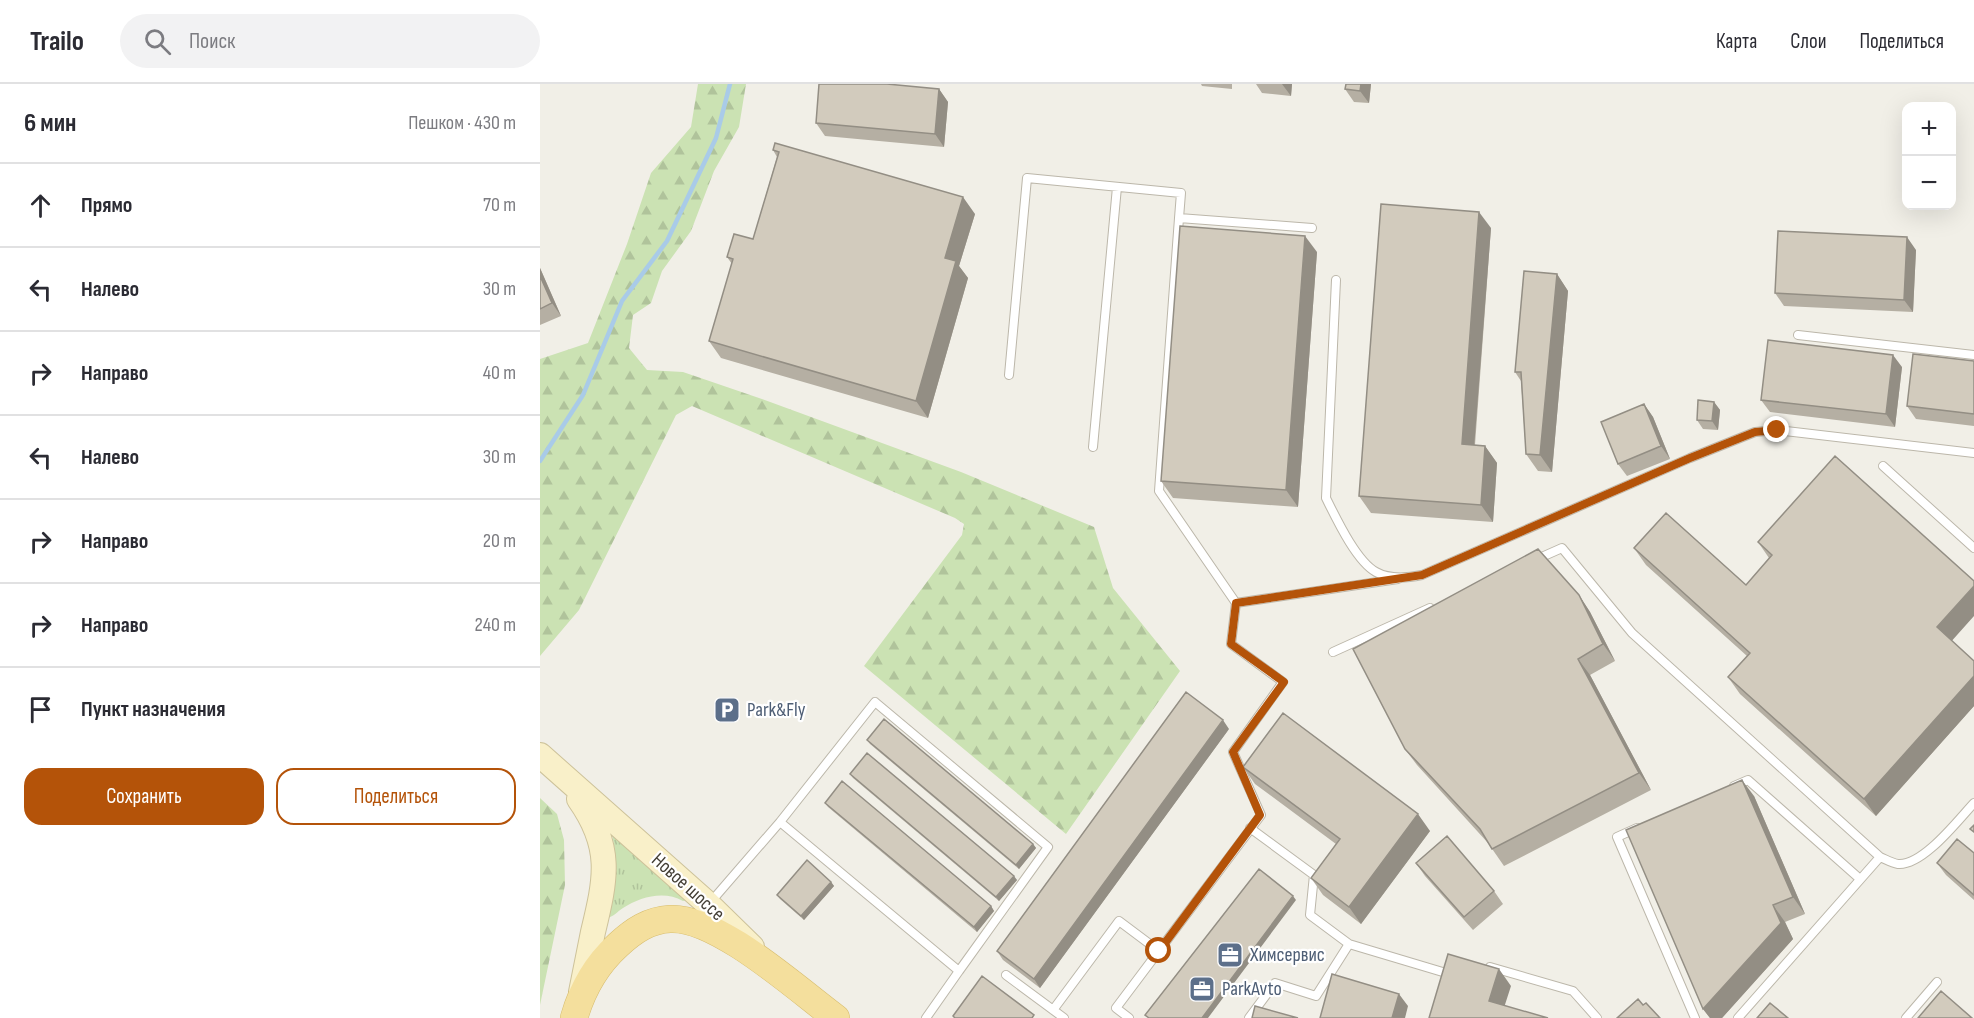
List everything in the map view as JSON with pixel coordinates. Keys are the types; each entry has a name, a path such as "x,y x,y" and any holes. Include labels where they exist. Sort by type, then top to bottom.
{"main road":[{"name":"Новое шоссе","path":"549,763 708,904 773,967 836,1018"},
{"path":"549,763 592,817 601,842 604,889 577,1009"},
{"path":"577,1009 596,971 612,950 630,933 649,922 671,918 697,924 773,967"}],"lane":[{"path":"1009,375 1027,178 1181,193 1159,491 1236,603 1231,644 1284,682 1233,752 1260,815 1116,1008 1112,1018"},
{"path":"1093,447 1117,187"},
{"path":"1179,218 1312,228"},
{"path":"1336,280 1326,498 1339,525 1366,564 1377,573 1402,578"},
{"path":"1798,335 1974,355"},
{"path":"1236,603 1422,575 1755,432 1777,430 1974,453"},
{"path":"1883,466 1974,548"},
{"path":"1529,562 1562,548 1632,633 1880,857 1898,864 1913,860 1935,846 1974,803"},
{"path":"1333,652 1442,603"},
{"path":"708,904 780,822 875,702 1048,847 926,1018"},
{"path":"1726,790 1748,780 1860,879"},
{"path":"780,822 959,971"},
{"path":"1650,823 1617,837 1695,1018"},
{"path":"1251,828 1314,876 1310,915 1349,945 1448,969 1443,984"},
{"path":"1738,1018 1880,857"},
{"path":"1053,1010 1119,921 1159,951"},
{"path":"1249,1018 1275,983 1316,996 1349,945"},
{"path":"1485,965 1573,991 1597,1018"},
{"path":"1006,975 1064,1018"},
{"path":"1906,1018 1937,982"},
{"path":"1116,1008 1129,1018"}],"green space":[{"path":"698,84 746,84 739,127 714,171 691,231 662,271 651,303 633,315 629,348 647,370 683,372 759,398 961,472 1094,527 1113,588 1180,671 1066,834 864,666 962,535 964,524 955,518 692,406 676,415 579,610 540,656 540,359 588,343 627,244 651,173 691,127"},
{"path":"540,798 557,814 564,840 565,885 540,1005"},
{"path":"612,833 687,900 660,895 652,896 630,904 607,918 614,871 615,852"}],"building":[{"path":"819,84 887,84 939,89 935,134 816,123"},
{"path":"1346,84 1361,84 1360,91 1345,89"},
{"path":"775,143 963,197 945,258 956,261 916,401 709,341 733,259 727,257 734,234 753,239 779,152 773,150"},
{"path":"1381,204 1479,212 1462,444 1485,446 1481,505 1359,496"},
{"path":"1180,226 1305,236 1286,490 1161,481"},
{"path":"1778,231 1907,237 1904,300 1775,293"},
{"path":"1524,271 1557,274 1540,455 1526,454 1521,372 1515,372"},
{"path":"540,276 552,303 540,309"},
{"path":"1768,340 1893,355 1886,414 1761,400"},
{"path":"1913,354 1974,361 1974,414 1907,406"},
{"path":"1698,400 1714,402 1712,421 1697,420"},
{"path":"1644,404 1661,446 1618,464 1601,422"},
{"path":"1835,456 1974,581 1974,586 1937,627 1974,661 1974,676 1864,799 1728,677 1750,653 1634,548 1666,513 1746,585 1772,555 1758,542"},
{"path":"1538,549 1579,595 1603,644 1578,659 1639,773 1492,849 1480,829 1405,749 1353,649"},
{"path":"1186,692 1223,720 1034,979 997,951"},
{"path":"1283,713 1418,814 1349,907 1311,878 1340,839 1243,767"},
{"path":"884,719 1033,844 1016,865 867,740"},
{"path":"867,753 1014,876 996,897 850,774"},
{"path":"1742,780 1793,897 1773,905 1781,923 1703,1009 1626,830"},
{"path":"842,781 991,906 974,927 825,803"},
{"path":"1447,836 1494,891 1464,917 1416,863"},
{"path":"1957,839 1974,853 1974,895 1937,863"},
{"path":"807,860 831,882 801,916 777,895"},
{"path":"1259,869 1293,896 1202,1018 1149,1018 1145,1015"},
{"path":"1448,954 1499,969 1489,1001 1548,1018 1429,1018"},
{"path":"1332,974 1399,994 1392,1018 1320,1018"},
{"path":"982,976 1034,1015 1032,1018 955,1018 953,1016"},
{"path":"1941,991 1972,1018 1918,1018"},
{"path":"1638,999 1643,1005 1646,1003 1660,1018 1617,1018"},
{"path":"1770,1003 1788,1018 1757,1018"},
{"path":"1255,1006 1298,1018 1252,1018"}],"waterway":[{"path":"540,461 583,395 622,301 667,241 716,138 730,84"}],"place":[{"name":"Park&Fly","path":"727,710"},
{"name":"Химсервис","path":"1230,955"},
{"name":"ParkAvto","path":"1202,989"}],"route":[{"path":"1159,951 1260,815 1233,752 1284,682 1231,644 1236,603 1422,575 1690,458 1755,432 1777,430"}]}
